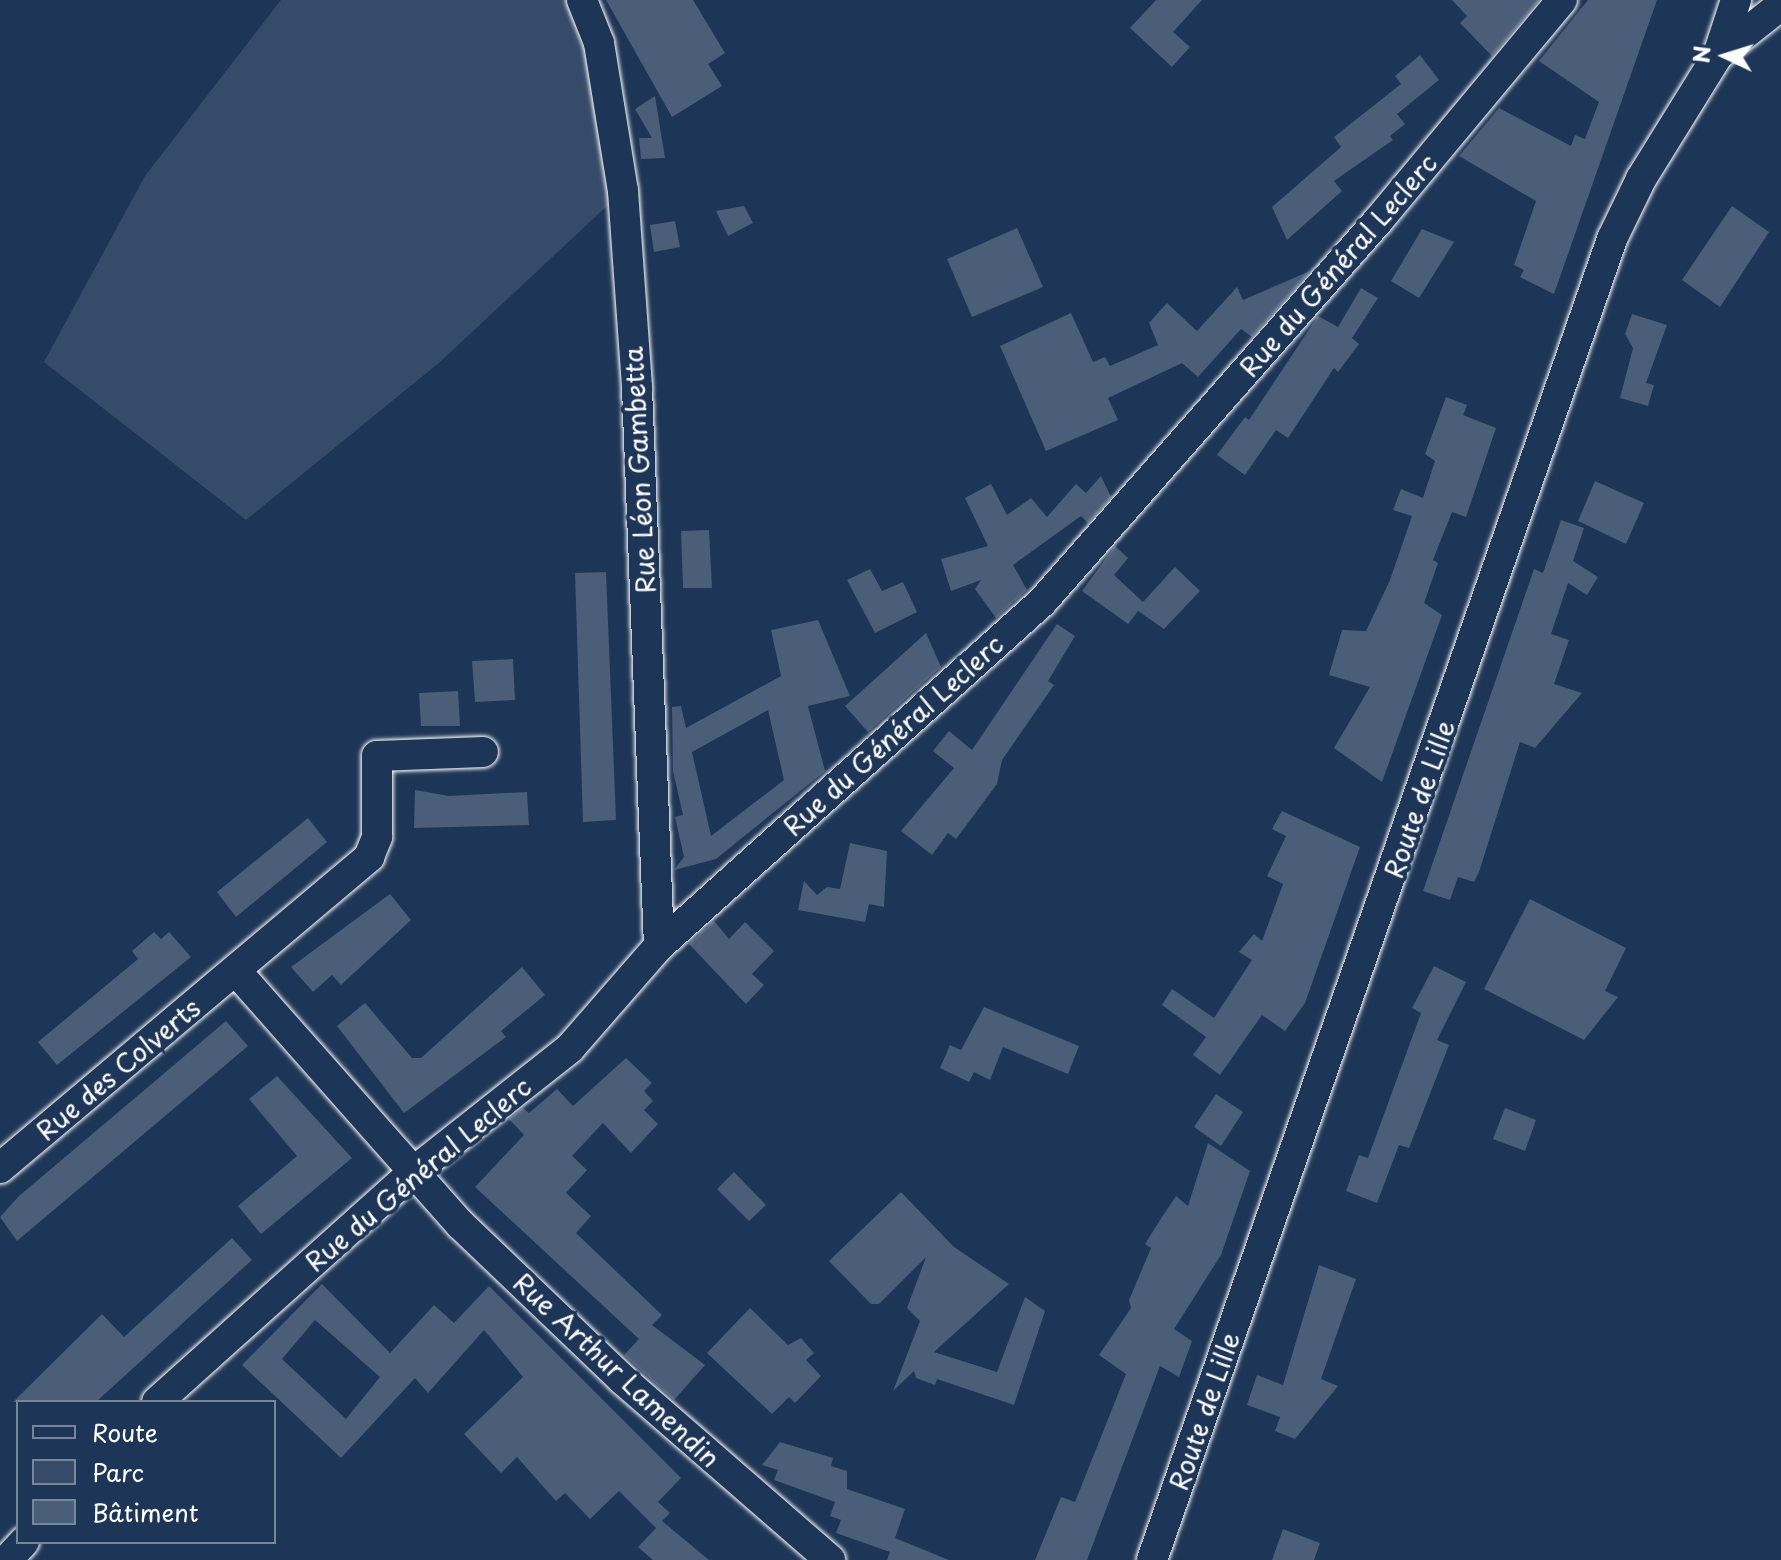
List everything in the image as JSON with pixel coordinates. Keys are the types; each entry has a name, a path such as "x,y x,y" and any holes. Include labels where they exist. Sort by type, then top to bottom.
{"street":[{"name":"Rue Léon Gambetta","path":"582,0 599,43 623,191 637,388 659,946"},
{"name":"Rue du Général Leclerc","path":"159,1400 412,1173 570,1048 659,946 1042,602 1377,222 1562,0"},
{"name":"Route de Lille","path":"1152,1560 1612,239 1641,179 1718,55 1736,0"},
{"name":"Route de Lille","path":"1718,55 1781,5"},
{"name":"Rue des Colverts","path":"0,1168 236,971 376,849 377,756 483,752"},
{"name":"Rue Arthur Lamendin","path":"236,971 412,1173 622,1379 830,1560"},
{"path":"7,1560 22,1544"}],"green space":[{"path":"281,0 582,0 623,191 440,362 246,520 44,362 145,176"}],"building":[{"path":"606,0 693,0 725,53 708,64 722,86 672,117"},
{"path":"1156,0 1202,0 1173,32 1190,47 1172,67 1130,28"},
{"path":"1452,0 1539,0 1492,56 1460,23 1467,16"},
{"path":"1588,0 1657,0 1554,294 1520,277 1524,270 1514,265 1536,201 1459,156 1499,108 1571,146 1575,135 1585,139 1599,102 1539,61"},
{"path":"1420,55 1439,80 1397,114 1405,124 1390,136 1393,140 1334,181 1342,191 1287,240 1272,207 1341,147 1334,137 1401,84 1395,76"},
{"path":"655,96 665,158 641,159 639,138 652,138 635,109"},
{"path":"744,206 753,223 728,236 716,211"},
{"path":"1732,206 1769,232 1720,307 1682,280"},
{"path":"675,221 680,247 654,252 650,225"},
{"path":"1017,228 1043,287 972,317 947,259"},
{"path":"1422,229 1454,242 1419,298 1391,281"},
{"path":"1310,271 1252,337 1241,329 1198,377 1182,363 1108,398 1118,420 1046,451 1000,346 1071,313 1093,362 1105,357 1110,366 1158,345 1149,323 1167,303 1197,331 1237,287 1243,300"},
{"path":"1361,288 1378,298 1352,338 1359,344 1338,372 1334,368 1288,438 1276,430 1245,475 1217,455 1245,417 1249,420 1318,316 1338,327"},
{"path":"1632,314 1667,325 1646,383 1654,385 1648,406 1620,398 1633,348 1625,334"},
{"path":"1446,397 1467,405 1463,415 1496,428 1466,517 1452,512 1433,560 1438,563 1424,603 1442,615 1382,782 1334,748 1370,687 1329,675 1342,630 1366,631 1390,580 1412,516 1393,510 1401,489 1423,498 1435,461 1425,454"},
{"path":"1101,476 1111,497 1088,523 1081,516 1013,565 1027,590 996,618 975,589 981,580 951,591 941,559 988,546 965,498 991,484 1007,515 1031,498 1047,517 1076,484 1086,493"},
{"path":"1595,481 1644,503 1626,544 1578,521"},
{"path":"1561,520 1584,528 1573,561 1598,577 1587,595 1568,583 1551,634 1569,640 1554,684 1582,693 1535,748 1520,742 1479,872 1474,882 1458,877 1450,900 1423,891 1534,569 1543,573"},
{"path":"709,530 712,588 683,588 681,531"},
{"path":"1115,546 1128,558 1114,575 1143,602 1175,567 1200,591 1164,629 1138,611 1128,624 1082,591"},
{"path":"870,569 882,591 903,582 917,612 875,633 847,580"},
{"path":"606,572 616,820 583,822 575,573"},
{"path":"818,620 850,696 808,706 825,771 716,859 674,870 684,857 675,817 683,815 673,771 672,707 681,706 686,728 781,676 771,630","holes":["768,710 784,780 711,836 692,752"]},
{"path":"1057,624 1075,636 1048,681 1054,685 1002,760 997,784 956,839 948,833 932,855 901,831 954,768 933,751 949,731 972,750"},
{"path":"926,633 941,667 868,732 845,706"},
{"path":"513,659 515,700 475,702 472,661"},
{"path":"458,691 460,726 421,726 419,693"},
{"path":"415,790 449,796 527,792 529,825 414,828"},
{"path":"1282,811 1360,847 1305,1003 1285,1031 1262,1015 1220,1075 1193,1055 1206,1037 1162,1005 1172,989 1214,1018 1252,960 1239,952 1254,934 1262,941 1283,884 1267,876 1286,836 1272,829"},
{"path":"308,818 327,842 236,917 217,892"},
{"path":"850,843 887,851 884,907 869,904 865,922 798,910 804,881 817,895 827,887 840,889"},
{"path":"390,894 411,920 341,985 332,975 313,992 291,967"},
{"path":"1530,899 1626,948 1605,991 1618,997 1584,1040 1484,989"},
{"path":"714,921 729,939 745,922 774,951 752,974 764,985 746,1004 689,944"},
{"path":"154,932 161,939 169,932 191,957 57,1065 38,1042 138,959 132,951"},
{"path":"1434,966 1466,982 1437,1040 1449,1045 1409,1148 1399,1145 1377,1203 1346,1191 1359,1155 1368,1158 1421,1013 1412,1008"},
{"path":"522,967 545,995 501,1031 506,1037 404,1113 337,1026 365,1003 412,1058 421,1058"},
{"path":"984,1007 1079,1046 1068,1074 1003,1047 990,1080 974,1072 969,1082 940,1068 950,1045 961,1050"},
{"path":"226,1021 248,1046 17,1241 0,1217 19,1196"},
{"path":"626,1058 652,1083 644,1091 653,1101 644,1110 658,1124 631,1153 603,1123 572,1156 587,1170 566,1193 591,1216 576,1233 662,1315 652,1325 705,1365 674,1400 624,1355 639,1339 475,1187 524,1135 509,1119 523,1108 529,1113 557,1089 573,1106"},
{"path":"277,1076 352,1158 261,1234 238,1206 297,1156 249,1099"},
{"path":"1216,1094 1243,1112 1221,1146 1194,1127"},
{"path":"1505,1108 1536,1120 1525,1151 1493,1139"},
{"path":"1208,1143 1250,1171 1221,1255 1174,1329 1192,1341 1179,1377 1160,1366 1087,1560 1035,1560 1061,1497 1075,1502 1126,1374 1099,1355 1131,1308 1129,1300 1151,1248 1145,1244 1176,1196 1188,1206"},
{"path":"734,1172 766,1205 749,1221 717,1189"},
{"path":"901,1192 954,1247 1009,1284 934,1352 997,1372 1025,1297 1045,1311 1014,1405 937,1379 935,1385 916,1378 914,1371 893,1391 920,1321 907,1308 926,1257 879,1304 871,1304 829,1261"},
{"path":"232,1238 252,1260 98,1400 13,1402 102,1314 124,1337"},
{"path":"1319,1265 1356,1279 1321,1379 1338,1386 1295,1439 1275,1431 1280,1417 1247,1405 1257,1375 1283,1385"},
{"path":"322,1284 390,1353 434,1305 454,1323 489,1286 681,1478 658,1502 670,1513 662,1521 709,1560 653,1560 638,1547 656,1528 619,1491 590,1519 565,1493 556,1501 517,1457 501,1473 464,1434 523,1377 484,1330 428,1393 415,1378 341,1458 242,1365","holes":["315,1320 380,1377 346,1419 282,1359"]},
{"path":"750,1308 788,1345 801,1338 814,1353 806,1360 821,1376 795,1403 789,1397 772,1414 707,1353"},
{"path":"780,1442 833,1458 831,1466 847,1471 847,1489 905,1509 895,1538 949,1560 887,1560 890,1552 836,1533 841,1520 830,1516 835,1502 774,1480 778,1470 762,1465"},
{"path":"1283,1529 1320,1543 1314,1560 1272,1560"}]}
